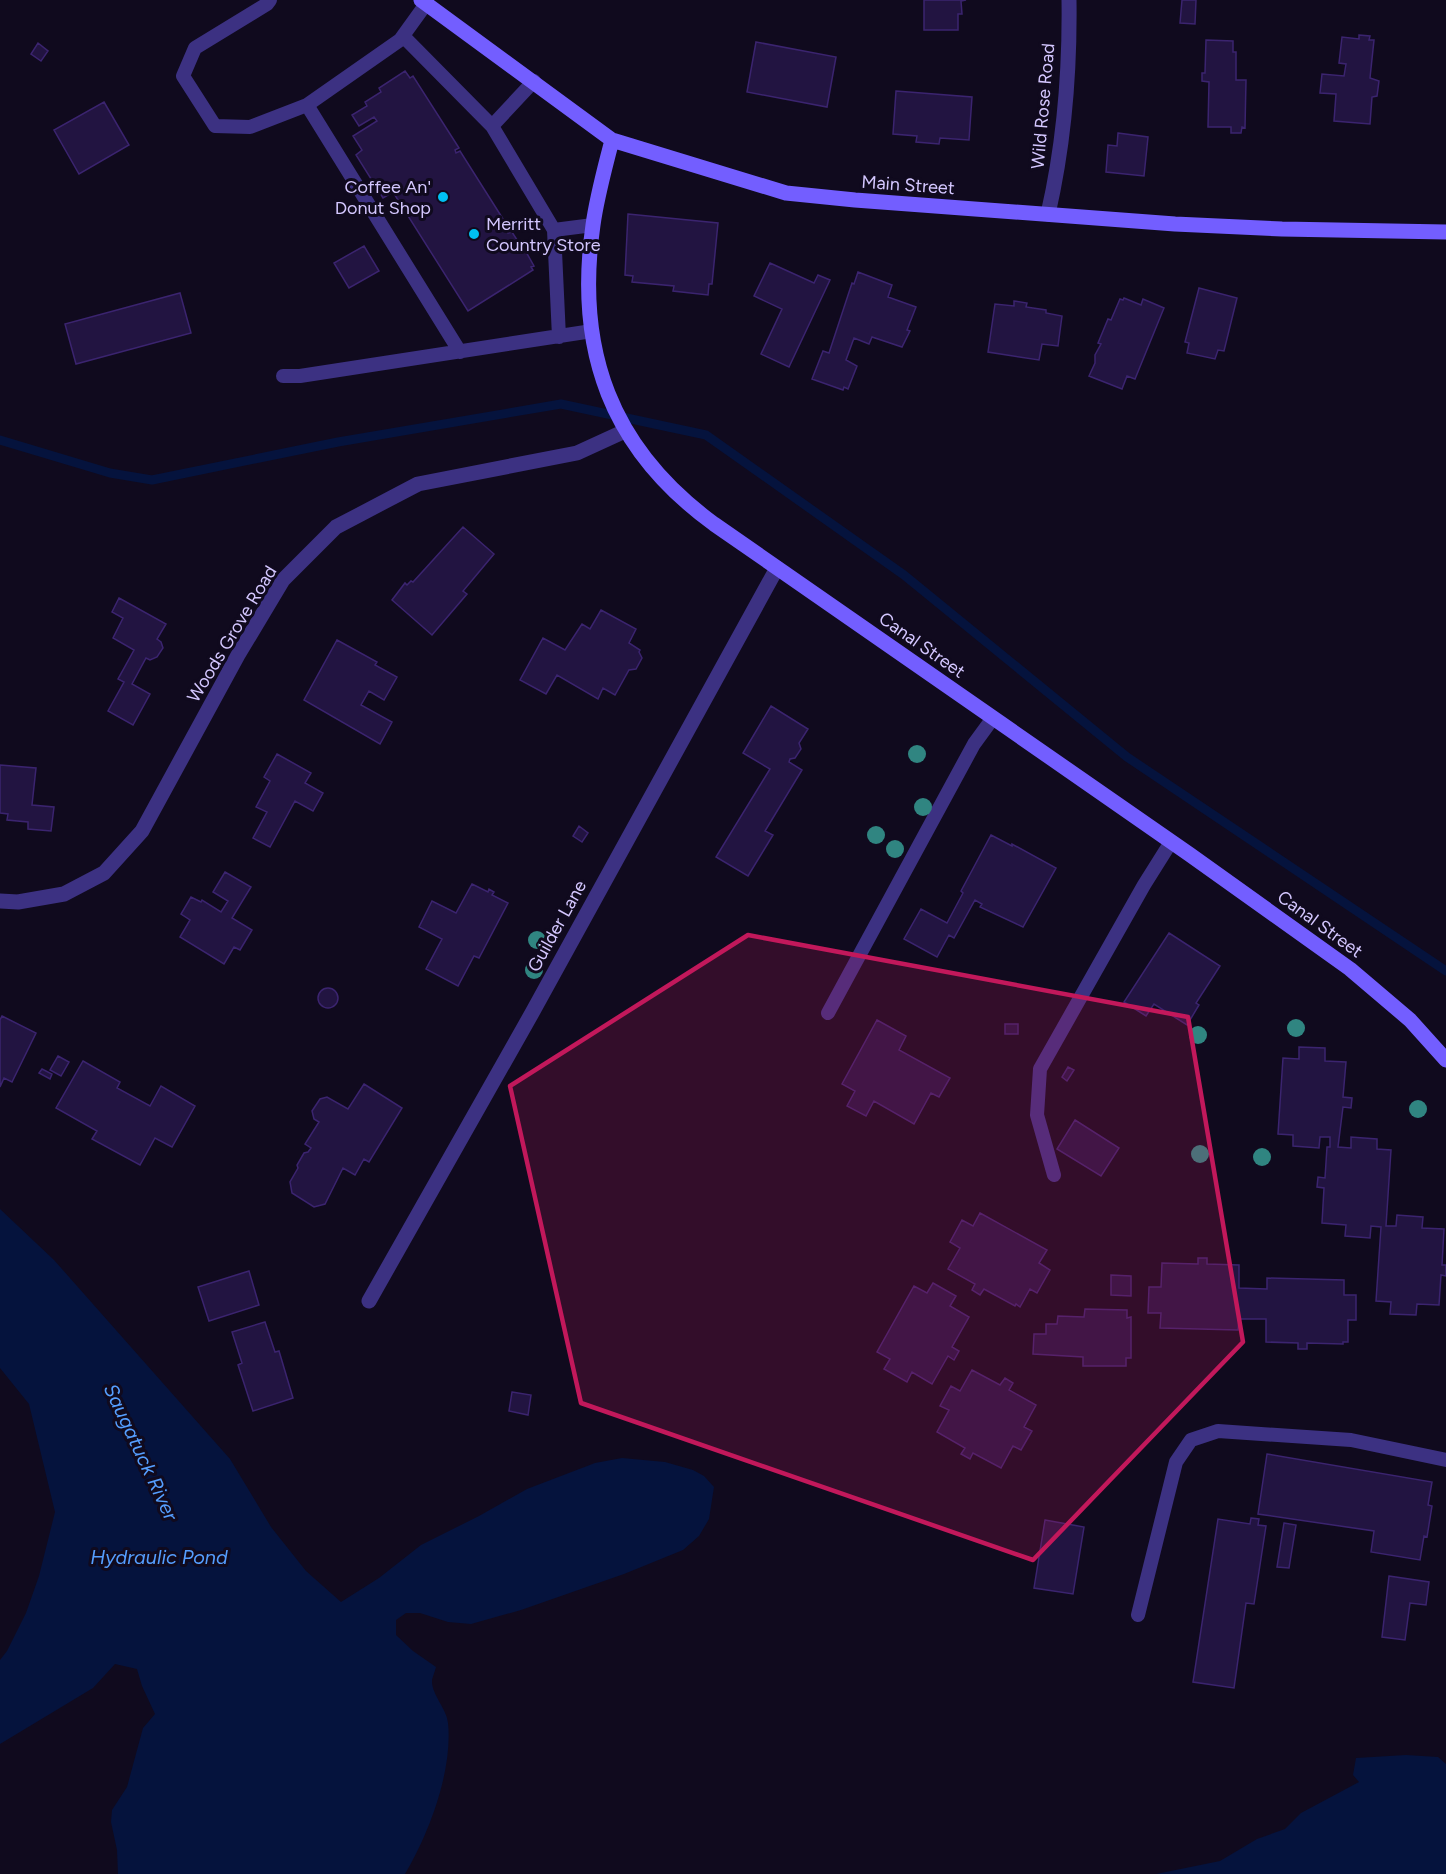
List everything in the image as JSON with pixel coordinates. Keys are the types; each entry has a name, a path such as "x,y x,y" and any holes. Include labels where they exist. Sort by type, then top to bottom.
{"main road":[{"name":"Main Street","path":"424,2 612,140 786,193 855,200 1282,230 1446,232"},
{"name":"Canal Street","path":"612,140 592,225 589,291 592,331 606,391 625,431 651,468 671,490 703,516 1171,842 1365,981 1410,1020 1446,1060"}],"street":[{"name":"Wild Rose Road","path":"1048,214 1058,171 1070,53 1069,0"},
{"name":"Woods Grove Road","path":"0,901 18,902 64,894 105,873 142,831 238,655 283,580 336,527 418,484 577,453 625,431"},
{"name":"Guilder Lane","path":"369,1301 537,1003 777,568"}],"lane":[{"path":"270,0 195,48 183,76 214,126 250,127 307,105 403,36 424,2"},
{"path":"403,36 492,126 554,230 559,337"},
{"path":"492,126 534,81"},
{"path":"307,105 460,352"},
{"path":"554,230 592,225"},
{"path":"283,376 300,376 592,331"},
{"path":"828,1013 974,744 993,718"},
{"path":"1054,1175 1037,1115 1040,1069 1144,885 1171,842"},
{"path":"1138,1615 1176,1462 1191,1440 1218,1431 1351,1440 1446,1460"}],"highlighted area":[{"path":"748,935 1188,1017 1243,1342 1033,1560 581,1403 510,1086"}],"water":[{"name":"Hydraulic Pond","path":"0,1209 54,1260 230,1459 271,1527 306,1571 341,1602 379,1578 421,1545 527,1489 595,1463 622,1458 665,1462 693,1470 704,1476 714,1487 709,1519 699,1536 683,1550 624,1574 521,1610 471,1624 448,1622 420,1613 406,1613 396,1620 396,1635 413,1651 436,1667 432,1685 447,1718 449,1741 443,1781 437,1801 423,1840 405,1874 118,1874 117,1850 111,1822 112,1810 127,1787 143,1728 155,1714 137,1669 115,1664 93,1688 0,1744 0,1660 26,1613 39,1576 55,1512 29,1404 0,1368"},
{"path":"1406,1755 1438,1757 1446,1764 1446,1874 1156,1874 1220,1861 1257,1839 1285,1829 1301,1813 1359,1782 1353,1775 1356,1758"}],"building":[{"path":"924,0 966,0 961,1 962,14 958,14 958,30 924,30"},
{"path":"1182,0 1196,0 1195,24 1180,23"},
{"path":"1359,35 1370,36 1369,40 1374,40 1370,78 1379,81 1377,96 1372,97 1370,124 1334,121 1336,94 1320,93 1322,74 1344,76 1346,64 1339,63 1342,37 1359,39"},
{"path":"1206,40 1233,41 1233,52 1236,52 1236,80 1246,80 1245,128 1242,127 1241,133 1231,133 1231,127 1208,127 1209,82 1202,81 1202,73 1205,73"},
{"path":"756,42 836,57 827,107 747,92"},
{"path":"38,43 48,51 41,61 31,54"},
{"path":"405,71 410,78 413,76 459,148 455,150 456,153 460,151 510,230 507,232 512,232 521,243 534,266 531,267 533,270 468,311 393,192 383,198 356,155 362,150 353,136 377,121 374,117 359,126 352,115 367,106 365,102 381,92 379,88"},
{"path":"896,91 972,97 969,140 940,138 939,144 916,142 917,136 893,134"},
{"path":"104,102 129,145 79,174 54,130"},
{"path":"1118,133 1148,137 1144,176 1106,172 1108,145 1117,146"},
{"path":"628,214 718,223 712,284 709,284 708,295 673,291 674,286 632,282 633,276 625,275"},
{"path":"364,246 379,271 349,288 334,263"},
{"path":"770,263 814,283 818,275 830,280 789,367 761,354 782,309 754,296"},
{"path":"858,272 892,285 888,297 916,307 907,330 910,331 902,347 872,337 869,344 854,338 846,360 857,366 848,389 844,387 843,390 812,379 823,351 829,353 852,283 854,284"},
{"path":"1199,288 1237,298 1224,351 1218,350 1215,359 1187,353 1189,343 1185,342"},
{"path":"180,293 191,333 76,364 65,324"},
{"path":"1124,298 1141,305 1143,299 1164,308 1135,379 1127,376 1122,389 1089,376 1101,344 1098,343 1108,319 1111,320 1120,299"},
{"path":"1014,301 1027,303 1026,307 1046,310 1046,313 1062,316 1058,346 1042,344 1039,360 988,352 995,304 1014,306"},
{"path":"463,527 494,554 463,591 467,594 432,635 392,600 405,583 407,585 413,582"},
{"path":"119,598 166,624 157,639 163,648 157,657 150,660 146,658 132,684 150,694 133,725 108,711 124,682 118,679 134,650 113,638 123,618 112,612"},
{"path":"601,610 636,629 629,643 640,650 642,658 636,669 629,670 615,695 603,688 598,699 557,675 546,694 520,680 543,638 565,650 582,624 590,629"},
{"path":"337,640 377,662 375,665 397,677 384,700 369,691 361,705 392,722 380,744 304,700"},
{"path":"771,706 808,729 799,743 801,749 789,762 802,770 765,831 773,835 748,876 716,857 770,769 743,753"},
{"path":"277,754 311,773 305,783 323,793 313,811 295,801 270,847 253,838 267,812 256,807 270,781 264,777"},
{"path":"0,765 36,768 32,805 54,807 51,831 28,829 28,822 7,820 8,814 0,813"},
{"path":"579,826 588,833 582,842 573,836"},
{"path":"991,835 1056,868 1023,927 980,907 982,904 975,900 954,938 949,935 937,957 904,939 921,909 947,923"},
{"path":"225,872 251,887 232,918 252,930 240,950 234,947 224,964 180,937 190,920 181,914 191,897 201,902 202,900 221,912 228,901 213,892"},
{"path":"472,884 488,892 489,889 494,892 492,895 508,903 479,958 474,956 458,986 426,969 442,939 419,927 432,901 456,913"},
{"path":"1169,933 1220,966 1196,1003 1199,1005 1187,1025 1154,1004 1146,1016 1124,1002"},
{"path":"328,988 335,991 338,998 335,1005 328,1008 321,1005 318,998 321,991"},
{"path":"2,1016 36,1033 12,1082 4,1078 0,1087 0,1020"},
{"path":"877,1020 906,1036 899,1050 950,1078 939,1097 931,1093 914,1124 874,1101 866,1116 847,1106 855,1091 842,1084"},
{"path":"1005,1024 1018,1024 1018,1034 1005,1034"},
{"path":"1299,1047 1325,1048 1325,1061 1346,1062 1343,1097 1352,1098 1351,1108 1343,1107 1338,1147 1351,1148 1351,1137 1377,1139 1377,1149 1391,1150 1386,1226 1396,1226 1397,1215 1423,1217 1422,1228 1444,1229 1442,1265 1446,1265 1446,1276 1441,1275 1439,1305 1417,1304 1416,1315 1390,1314 1391,1302 1376,1301 1381,1227 1371,1226 1370,1238 1345,1236 1346,1225 1322,1223 1324,1188 1317,1187 1318,1177 1325,1178 1330,1137 1320,1137 1319,1148 1293,1146 1293,1135 1278,1134 1283,1058 1299,1059"},
{"path":"58,1056 69,1062 61,1076 50,1070"},
{"path":"83,1061 120,1082 117,1088 150,1106 161,1086 195,1106 172,1147 155,1138 140,1165 92,1139 97,1131 56,1108"},
{"path":"1068,1067 1074,1070 1067,1081 1062,1077"},
{"path":"42,1069 52,1074 50,1079 39,1073"},
{"path":"364,1084 402,1108 369,1162 364,1159 355,1175 343,1168 325,1204 314,1207 292,1193 290,1182 304,1153 311,1148 305,1144 319,1122 314,1119 312,1111 320,1099 327,1097 348,1109"},
{"path":"1075,1120 1119,1148 1101,1176 1057,1149"},
{"path":"980,1213 1047,1250 1039,1263 1050,1270 1037,1293 1030,1289 1020,1307 984,1289 980,1295 972,1290 975,1284 948,1269 960,1248 950,1242 962,1220 973,1226"},
{"path":"1198,1258 1207,1258 1207,1264 1239,1265 1239,1288 1267,1289 1267,1278 1344,1280 1344,1295 1356,1295 1356,1320 1348,1320 1348,1342 1343,1342 1343,1344 1307,1343 1307,1349 1298,1349 1298,1343 1266,1342 1266,1319 1239,1319 1238,1330 1160,1328 1161,1313 1148,1313 1149,1287 1161,1287 1162,1263 1198,1264"},
{"path":"249,1271 259,1305 209,1321 198,1287"},
{"path":"1111,1275 1131,1276 1131,1296 1111,1295"},
{"path":"933,1283 956,1296 950,1306 969,1317 952,1347 959,1351 954,1360 948,1356 932,1384 912,1372 907,1382 884,1369 890,1359 877,1352 914,1286 927,1293"},
{"path":"1085,1309 1127,1310 1127,1318 1131,1317 1131,1358 1126,1358 1126,1366 1083,1366 1083,1357 1033,1354 1034,1334 1046,1334 1046,1324 1057,1324 1058,1316 1084,1317"},
{"path":"265,1322 275,1352 279,1351 293,1398 253,1411 238,1365 242,1363 232,1332"},
{"path":"972,1370 1000,1385 1005,1378 1013,1383 1009,1390 1036,1405 1024,1427 1032,1431 1021,1450 1013,1446 1001,1468 973,1453 970,1459 961,1454 965,1448 937,1432 949,1410 940,1406 951,1386 960,1391"},
{"path":"512,1392 531,1395 528,1415 509,1411"},
{"path":"1267,1454 1432,1482 1428,1505 1432,1506 1427,1537 1424,1536 1420,1560 1371,1552 1374,1531 1258,1514"},
{"path":"1251,1518 1259,1519 1258,1525 1266,1526 1254,1604 1246,1603 1234,1688 1193,1682 1218,1519 1250,1524"},
{"path":"1045,1520 1084,1527 1073,1594 1034,1588"},
{"path":"1284,1523 1296,1525 1289,1568 1277,1567"},
{"path":"1389,1576 1429,1582 1426,1605 1410,1603 1405,1640 1382,1637"}],"waterway":[{"path":"0,440 110,473 152,480 338,442 561,404 706,435 904,575 1127,757 1446,971"}],"place":[{"name":"Coffee An' Donut Shop","path":"443,197"},
{"name":"Merritt Country Store","path":"474,234"}],"water label":[{"name":"Saugatuck River","path":"141,1452"}]}
